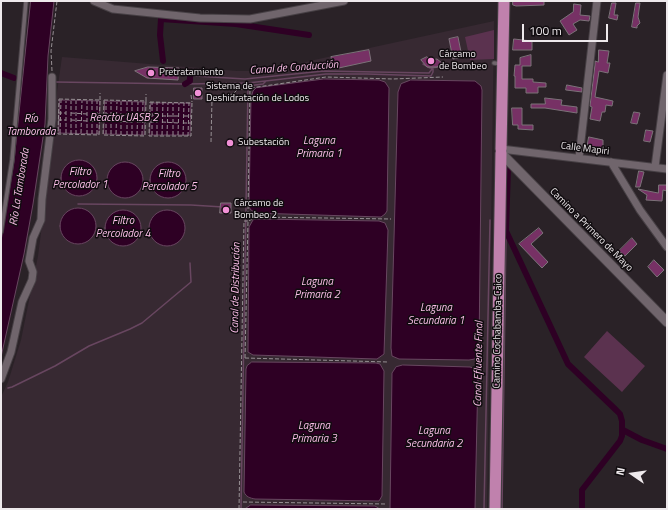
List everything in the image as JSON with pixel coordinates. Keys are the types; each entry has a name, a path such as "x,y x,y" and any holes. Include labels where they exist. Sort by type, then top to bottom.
{"main road":[{"name":"Camino Cochabamba-Caico","path":"495,509 501,151 498,64 504,1"},
{"name":"Camino a Primero de Mayo","path":"501,151 667,322"}],"street":[{"path":"94,1 113,9 200,18 250,18 344,1"},
{"path":"579,158 597,1"},
{"path":"655,167 667,75"},
{"path":"1,379 11,352 22,302 32,280 33,272 29,261 33,238 42,211 42,199 52,119 52,77"},
{"name":"Calle Mapiri","path":"501,151 579,158 667,169"},
{"path":"611,162 640,210 667,247"}],"lane":[{"path":"1,232 12,160 26,1"}],"path":[{"path":"52,77 51,51 57,1"},
{"path":"211,142 212,99 233,94 237,90 326,77 393,79 443,77"},
{"path":"250,88 248,212 258,217 391,219"},
{"path":"61,100 58,134 97,135 100,114 100,94"},
{"path":"146,94 146,101 145,115 145,136 103,135 105,121 104,100 146,101"},
{"path":"191,95 192,103 191,136 149,136 151,122 150,102 192,103"},
{"path":"59,120 59,100 61,100"},
{"path":"61,100 100,100"},
{"path":"66,100 66,134"},
{"path":"71,100 71,134"},
{"path":"76,100 76,134"},
{"path":"81,134 82,100"},
{"path":"86,134 87,100"},
{"path":"92,100 92,134"},
{"path":"97,100 98,121"},
{"path":"111,101 111,135"},
{"path":"116,101 116,135"},
{"path":"121,135 122,101"},
{"path":"127,101 127,135"},
{"path":"132,101 132,135"},
{"path":"137,136 138,101"},
{"path":"142,136 143,101"},
{"path":"157,102 157,136"},
{"path":"162,136 163,102"},
{"path":"167,136 168,102"},
{"path":"173,136 174,102"},
{"path":"178,136 179,102"},
{"path":"183,136 184,103"},
{"path":"188,136 189,103"},
{"path":"58,113 66,113"},
{"path":"71,113 87,114"},
{"path":"92,114 100,114"},
{"path":"105,114 111,114"},
{"path":"116,114 132,115"},
{"path":"137,115 145,115"},
{"path":"151,115 157,116"},
{"path":"162,116 178,116"},
{"path":"184,116 191,116"},
{"path":"59,120 66,120"},
{"path":"71,120 87,121"},
{"path":"92,121 98,121"},
{"path":"105,121 111,121"},
{"path":"116,121 132,122"},
{"path":"137,122 145,122"},
{"path":"151,122 157,122"},
{"path":"162,122 178,123"},
{"path":"183,123 191,123"},
{"path":"240,509 244,221 248,222 258,217"},
{"path":"245,358 248,222"},
{"path":"242,358 388,362"},
{"path":"243,502 386,504"}],"shaded area":[{"path":"494,21 487,509 1,509 1,397 8,382 21,340 38,256 62,57 237,71 263,71"},
{"path":"494,30 494,59 470,60 465,37"},
{"path":"607,331 645,366 622,392 584,357"}],"water":[{"name":"Río Tamborada","path":"31,1 54,1 48,56 45,124 24,254 1,357 1,241 14,161"},
{"name":"Laguna Primaria 1","path":"324,79 379,80 385,82 389,88 387,211 381,217 255,213 250,209 249,205 251,98 253,91 256,88"},
{"name":"Laguna Secundaria 1","path":"411,80 475,81 481,86 482,90 479,350 475,359 399,359 392,356 398,92 401,84"},
{"path":"60,100 100,101 99,134 59,133"},
{"name":"Reactor UASB 2","path":"105,101 145,102 144,135 104,134"},
{"path":"151,103 191,103 190,135 150,135"},
{"name":"Filtro Percolador 1","path":"83,160 92,165 96,171 96,185 92,191 83,196 75,196 66,191 62,185 61,174 66,165 72,161"},
{"path":"129,162 138,167 142,173 142,187 138,193 129,198 121,198 112,193 108,187 107,176 112,167 118,163"},
{"name":"Filtro Percolador 5","path":"172,162 181,167 185,173 185,187 181,193 172,198 164,198 155,193 151,187 150,176 155,167 161,163"},
{"path":"82,208 91,213 95,219 95,233 91,239 82,244 74,244 65,239 61,233 60,222 65,213 71,209"},
{"name":"Filtro Percolador 4","path":"127,210 136,215 140,221 140,235 136,241 127,246 119,246 110,241 106,235 105,224 110,215 116,211"},
{"path":"171,210 180,215 184,221 184,235 180,241 171,246 163,246 154,241 150,235 149,224 154,215 160,211"},
{"name":"Laguna Primaria 2","path":"253,220 379,221 385,223 388,230 384,354 377,359 253,355 248,352 249,227"},
{"name":"Laguna Primaria 3","path":"252,362 380,364 384,371 382,496 379,501 255,499 246,495 244,492 246,369"},
{"name":"Laguna Secundaria 2","path":"403,365 470,367 473,368 478,374 475,509 390,509 392,373 396,367"},
{"path":"251,505 375,506 380,509 245,509"}],"building":[{"path":"513,1 544,1 544,5 516,6 513,5"},
{"path":"612,3 616,3 614,15 618,15 617,20 609,18"},
{"path":"636,3 640,3 638,17 640,23 637,28 632,27"},
{"path":"574,4 581,5 580,15 590,16 589,21 580,20 573,24 577,30 569,35 560,21 573,12"},
{"path":"458,37 462,57 453,59 449,39"},
{"path":"514,39 532,41 532,50 513,50"},
{"path":"369,50 371,61 334,69 331,57"},
{"path":"599,50 609,51 607,63 610,63 608,73 599,71 595,97 613,101 612,106 606,105 605,112 602,112 600,121 590,119 595,61 598,62"},
{"path":"531,55 531,66 522,66 522,79 533,79 533,82 546,83 546,87 538,87 538,93 526,93 526,88 515,88 515,65 520,65 520,58"},
{"name":"Cárcamo de Bombeo","path":"427,57 431,60 437,59 442,63 437,67 427,67 421,60"},
{"name":"Pretratamiento","path":"148,67 179,68 178,80 147,78 135,71"},
{"path":"567,85 582,88 582,92 566,90"},
{"name":"Sistema de Deshidratación de Lodos","path":"194,88 202,88 202,99 194,99"},
{"path":"545,98 562,100 561,105 577,107 577,113 545,108 531,108 531,104 545,104"},
{"path":"512,108 522,108 522,125 533,125 533,130 518,129 518,125 513,125"},
{"path":"634,112 640,113 637,124 631,123"},
{"path":"646,130 653,131 650,142 644,141"},
{"path":"589,137 603,140 603,152 587,149"},
{"path":"639,171 644,172 640,187 636,187"},
{"path":"659,185 667,185 667,191 663,190 662,201 646,200 647,195 638,189 658,193"},
{"name":"Cárcamo de Bombeo 2","path":"221,203 231,203 231,213 220,213"},
{"path":"539,228 543,233 531,244 548,262 542,268 519,244"},
{"path":"632,238 637,244 625,256 619,251"},
{"path":"654,260 664,270 657,277 648,267"}],"waterway":[{"path":"163,61 160,35 161,19 236,24 309,35"},
{"name":"Canal de Conducción","path":"423,64 430,68 439,67"},
{"name":"Canal de Conducción","path":"179,75 245,79 324,71 429,73 432,69"},
{"name":"Canal de Distribución","path":"55,82 185,84 248,83 326,74 431,76 433,69"},
{"path":"1,73 14,78"},
{"path":"185,84 190,81 190,76"},
{"name":"Canal de Distribución","path":"241,509 248,86 263,84 266,81"},
{"path":"508,167 506,231 568,364 620,414 622,421 622,436 620,441 582,490 582,509"},
{"path":"78,204 191,205 223,207"},
{"name":"Canal Efluente Final","path":"484,509 490,220"},
{"path":"502,509 506,231"},
{"path":"8,388 55,366 89,346 142,323 191,282 190,263"},
{"path":"623,430 642,440 667,449"}],"place":[{"name":"Cárcamo de Bombeo","path":"431,61"},
{"name":"Pretratamiento","path":"151,73"},
{"name":"Sistema de Deshidratación de Lodos","path":"198,93"},
{"name":"Subestación","path":"230,143"},
{"name":"Cárcamo de Bombeo 2","path":"226,210"}],"water label":[{"name":"Río La Tamborada","path":"20,187"}]}
